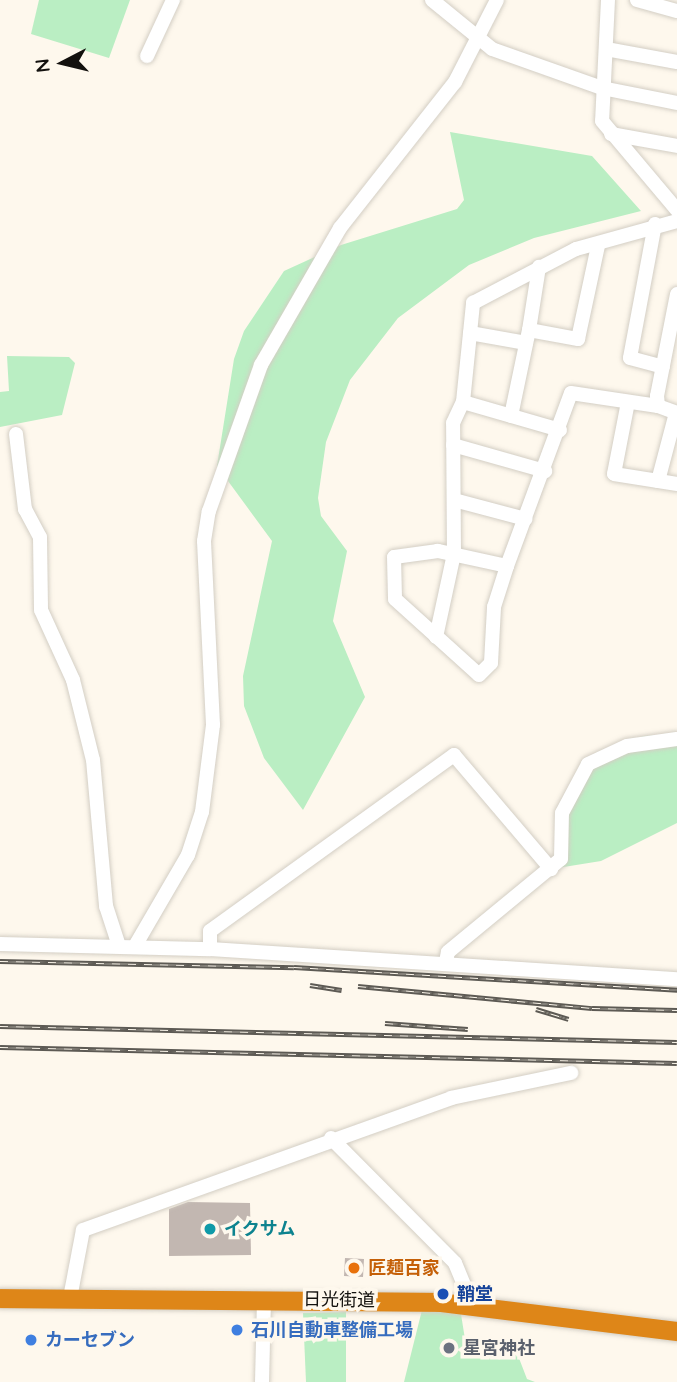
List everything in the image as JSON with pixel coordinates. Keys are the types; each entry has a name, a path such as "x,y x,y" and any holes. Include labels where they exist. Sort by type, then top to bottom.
{"highway":[{"name":"日光街道","path":"0,1298 264,1299 472,1304 677,1331"}],"street":[{"path":"147,56 173,0"},
{"path":"432,0 492,49 603,88 677,103"},
{"path":"135,946 188,855 202,812 213,725 204,541 209,511 261,365 340,228 443,101 481,39 497,0"},
{"path":"608,0 602,121 677,210"},
{"path":"638,0 677,10"},
{"path":"606,49 677,62"},
{"path":"611,134 677,146"},
{"path":"436,636 454,554 453,423 463,402 473,303 576,249 598,246 655,224 677,221"},
{"path":"655,224 630,358 663,366"},
{"path":"470,333 578,339 598,246"},
{"path":"510,416 528,337 539,267"},
{"path":"659,406 663,366 677,294"},
{"path":"507,566 454,554 394,557 395,599 479,675 491,663 494,607 507,566 560,430 571,393 659,406 676,413 658,481"},
{"path":"463,402 560,430"},
{"path":"628,402 614,474 677,484"},
{"path":"16,434 25,509 40,537 41,610 73,680 93,760 106,906 119,946"},
{"path":"453,445 545,471"},
{"path":"454,500 526,519"},
{"path":"446,962 448,952 561,859 562,813 588,764 627,746 677,739"},
{"path":"210,949 210,932 454,755 551,869"},
{"path":"0,944 210,949 446,962 677,979"},
{"path":"588,973 617,967 677,970"},
{"path":"70,1298 83,1230 331,1138 451,1098 571,1073"},
{"path":"331,1138 455,1263 472,1304"},
{"path":"262,1382 264,1299"}],"green space":[{"path":"39,0 130,0 109,58 31,34"},
{"path":"450,132 592,156 641,211 534,238 469,265 398,318 350,380 326,442 318,498 321,516 347,551 333,621 365,697 303,810 264,758 244,706 243,676 272,541 217,466 234,359 244,331 284,271 341,245 457,209 464,200"},
{"path":"7,356 69,357 75,363 62,415 0,427 0,392 9,391"},
{"path":"677,734 677,823 601,861 545,870 558,848 573,783 615,747 643,736"},
{"path":"422,1310 461,1314 467,1352 517,1353 527,1379 535,1382 404,1382"},
{"path":"346,1312 346,1382 306,1382 303,1313"}],"building":[{"name":"イクサム","path":"188,1202 250,1203 251,1255 169,1256 169,1209"},
{"name":"匠麺百家","path":"345,1258 364,1259 363,1277 344,1276"}],"railway":[{"path":"0,961 294,967 677,990"},
{"path":"310,985 342,990"},
{"path":"358,986 592,1008 677,1010"},
{"path":"536,1009 569,1019"},
{"path":"385,1023 468,1029"},
{"path":"0,1026 677,1042"},
{"path":"0,1047 677,1063"}],"place":[{"name":"イクサム","path":"210,1229"},
{"name":"匠麺百家","path":"354,1268"},
{"name":"鞘堂","path":"443,1294"},
{"name":"石川自動車整備工場","path":"237,1330"},
{"name":"カーセブン","path":"31,1340"},
{"name":"星宮神社","path":"449,1348"}]}
